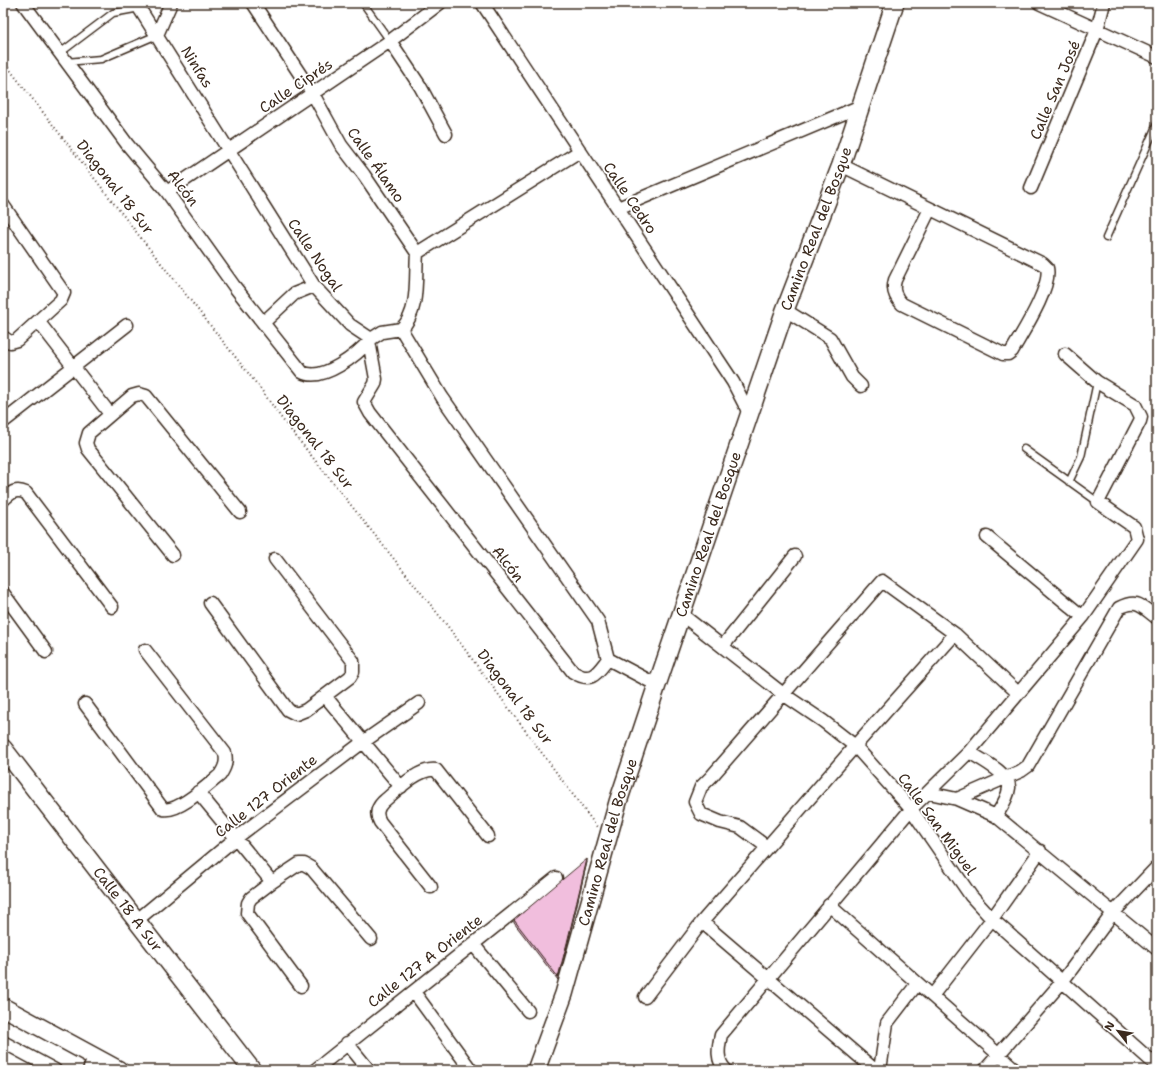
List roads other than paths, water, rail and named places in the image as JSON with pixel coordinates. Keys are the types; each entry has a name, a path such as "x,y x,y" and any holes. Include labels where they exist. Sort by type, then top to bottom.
{"street":[{"name":"Alcón","path":"23,3 127,144 167,192 234,286 302,372 314,376 326,372 360,352 370,340"},
{"path":"157,35 171,3"},
{"name":"Calle Álamo","path":"254,3 313,94 341,145 364,175 417,253"},
{"name":"Calle Ciprés","path":"167,192 390,41 440,3"},
{"name":"Calle Cedro","path":"482,3 733,382 749,413"},
{"name":"Camino Real del Bosque","path":"536,1070 564,994 618,802 657,685 749,413 785,310 841,165 895,3"},
{"path":"1039,3 1157,57"},
{"name":"Calle San José","path":"1031,188 1097,30 1104,3"},
{"name":"Ninfas","path":"138,6 230,150"},
{"path":"390,41 420,86 446,134"},
{"path":"618,208 861,106"},
{"name":"Calle Nogal","path":"230,150 314,286 350,325 370,340"},
{"path":"370,340 382,332 401,329 407,323 414,302 417,253 580,151"},
{"path":"841,165 1043,264 1047,268 1048,280 1043,293 1012,351 1008,354 1003,354 902,304 896,299 893,287 895,280 930,209"},
{"path":"3,205 63,289 64,293 61,300 14,342 6,340 3,337"},
{"path":"263,323 294,294 314,286"},
{"path":"785,310 830,338 852,378 861,386"},
{"path":"38,321 72,367 110,414"},
{"path":"3,422 127,325"},
{"path":"401,329 442,397 594,615 603,636 608,659 657,685"},
{"name":"Alcón","path":"370,340 376,379 375,384 368,393 364,402 370,413 573,672 580,677 589,678 596,675 608,659"},
{"path":"726,1070 722,1066 717,1051 721,1035 910,809 929,793 970,752 1082,617 1137,539 1134,527 1098,502 1141,417 1135,405 1097,382 1066,354"},
{"path":"174,555 88,449 86,443 89,433 110,414 136,394 146,396 240,512"},
{"path":"3,500 14,491 26,493 112,607"},
{"path":"987,536 1082,617"},
{"path":"723,646 794,556"},
{"path":"210,602 288,710 296,714 301,713 350,677 353,672 353,661 275,559"},
{"path":"767,846 740,827 720,822 701,814 695,802 701,786 882,581 955,634 1018,693"},
{"path":"3,593 46,652"},
{"path":"958,799 1006,776 1021,771 1028,766 1119,608 1130,602 1138,604 1157,618"},
{"name":"Calle San Miguel","path":"681,614 783,694 822,720 855,746 910,809 971,896 992,919 1157,1066"},
{"path":"645,997 702,922 767,846 955,634"},
{"path":"85,704 159,806 168,810 172,809 220,775 225,768 227,760 224,753 145,650"},
{"path":"325,696 401,787"},
{"name":"Calle 127 Oriente","path":"136,921 236,838 364,742 419,703"},
{"name":"Calle 18 A Sur","path":"3,748 252,1070"},
{"path":"970,752 1006,776 1010,787 996,816"},
{"path":"431,886 377,818 378,807 421,772 431,769 436,770 488,836"},
{"path":"198,792 272,882"},
{"path":"929,793 958,799 996,816 1040,850 1157,949"},
{"path":"932,996 992,919 1040,850"},
{"path":"301,986 247,914 248,903 251,898 272,882 299,864 304,864 311,868 371,939"},
{"path":"985,1070 1062,982 1113,913 1157,867"},
{"name":"Calle 127 A Oriente","path":"315,1070 556,878"},
{"path":"829,905 1016,1070"},
{"path":"702,922 875,1070"},
{"path":"473,944 528,1011"},
{"path":"880,1070 887,1023 917,984"},
{"path":"414,992 471,1070"},
{"path":"3,1006 92,1063 119,1070"},
{"path":"3,1042 54,1070"},
{"path":"347,1043 368,1070"}],"lane":[{"path":"363,3 390,41"},
{"path":"63,57 113,13 138,6"},
{"path":"63,57 106,58 157,35"},
{"path":"1106,238 1157,124"},
{"path":"1069,482 1081,457 1097,382"},
{"path":"1024,449 1098,502"}]}
